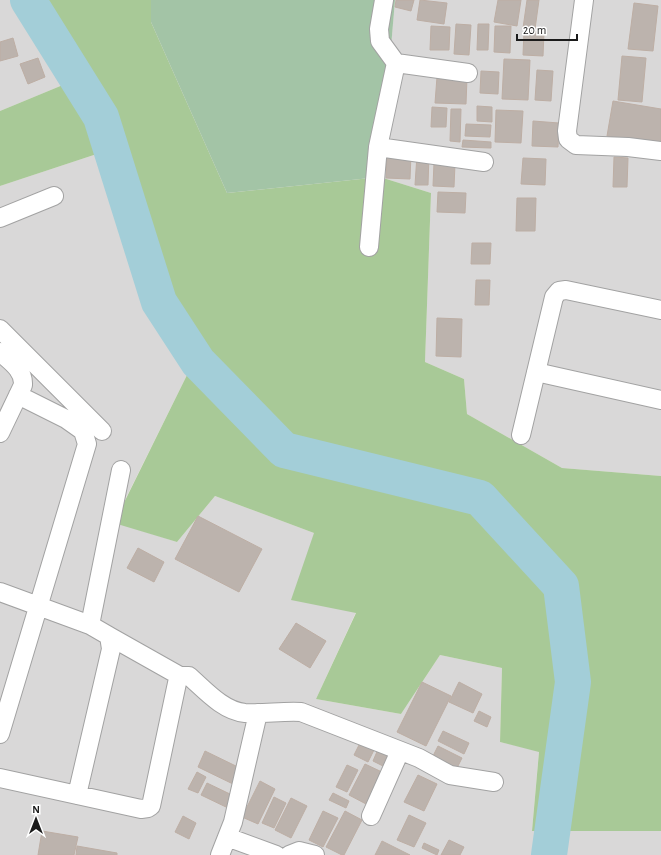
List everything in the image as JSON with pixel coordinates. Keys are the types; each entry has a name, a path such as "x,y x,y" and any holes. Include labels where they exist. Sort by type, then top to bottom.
{"street":[{"path":"384,0 379,29 380,41 396,63 468,73"},
{"path":"584,0 567,131 568,139 576,145 628,147 661,151"},
{"path":"369,247 378,147 396,63"},
{"path":"378,147 484,162"},
{"path":"0,218 54,196"},
{"path":"521,435 554,297 559,292 566,290 661,310"},
{"path":"0,329 102,432"},
{"path":"0,352 21,372 23,385 0,433"},
{"path":"536,372 661,400"},
{"path":"0,734 87,444 83,432 66,419 18,395"},
{"path":"90,625 121,470"},
{"path":"0,592 90,625 180,676 189,676 220,703 232,709 244,713 282,711 301,712 418,758 450,775 494,782"},
{"path":"77,795 111,649 109,636"},
{"path":"0,778 141,809 148,808 151,806 180,676"},
{"path":"220,855 242,787 258,713"},
{"path":"371,816 400,751"},
{"path":"227,837 276,855"},
{"path":"289,855 299,851 315,855"}],"shaded area":[{"path":"0,0 34,0 87,75 0,111"},
{"path":"395,0 661,0 661,476 562,468 467,414 464,379 425,362 431,193 380,177"},
{"path":"121,146 128,218 188,373 114,522 177,542 215,496 314,533 356,612 316,699 401,714 440,655 502,668 500,742 539,751 532,830 661,831 661,855 0,855 0,186"}],"green space":[{"path":"34,0 151,0 151,22 227,193 380,177 431,193 425,362 464,379 467,414 562,468 661,476 661,831 532,831 539,752 500,742 502,668 440,655 401,714 316,699 356,613 291,600 314,533 215,496 177,542 114,523 188,373 128,218 121,146 0,186 0,111 87,75"},
{"path":"151,0 395,0 380,177 227,193 151,22"}],"building":[{"path":"396,0 414,0 411,11 395,7"},
{"path":"420,0 447,3 444,24 417,20"},
{"path":"498,0 521,0 517,26 494,22"},
{"path":"527,0 539,0 535,29 523,28"},
{"path":"634,3 658,6 653,51 628,49"},
{"path":"456,24 471,25 469,55 454,54"},
{"path":"478,24 489,24 488,50 477,50"},
{"path":"431,26 450,27 449,50 430,50"},
{"path":"495,26 511,26 510,53 494,52"},
{"path":"524,31 544,32 543,56 523,55"},
{"path":"13,38 18,56 0,61 0,42"},
{"path":"622,56 646,58 642,102 618,100"},
{"path":"38,58 45,77 28,84 20,64"},
{"path":"504,59 530,60 528,100 502,99"},
{"path":"537,70 553,71 551,101 535,100"},
{"path":"481,71 499,72 498,94 480,93"},
{"path":"437,77 467,78 466,104 435,103"},
{"path":"613,101 661,109 661,146 607,136"},
{"path":"477,106 492,107 492,122 477,121"},
{"path":"432,107 447,108 446,127 431,127"},
{"path":"451,109 461,109 460,142 450,141"},
{"path":"496,110 523,111 521,143 495,142"},
{"path":"533,121 559,123 558,147 532,146"},
{"path":"466,124 491,125 490,137 465,136"},
{"path":"463,140 491,142 491,148 462,147"},
{"path":"387,153 411,154 410,179 386,178"},
{"path":"417,155 429,155 428,185 415,185"},
{"path":"614,157 628,158 627,187 613,187"},
{"path":"523,158 546,159 545,185 521,184"},
{"path":"434,163 455,164 454,187 433,186"},
{"path":"438,192 466,193 465,213 437,212"},
{"path":"517,198 536,198 535,231 516,231"},
{"path":"472,243 491,243 490,264 471,264"},
{"path":"476,280 490,280 489,305 475,305"},
{"path":"437,318 462,319 461,357 436,356"},
{"path":"198,516 262,549 239,592 175,559"},
{"path":"138,548 164,562 154,582 127,568"},
{"path":"296,623 326,641 310,668 279,649"},
{"path":"422,682 451,696 426,746 397,732"},
{"path":"459,682 482,694 473,713 449,702"},
{"path":"479,711 491,717 487,727 474,721"},
{"path":"443,731 469,743 464,754 438,741"},
{"path":"361,741 375,748 368,762 354,755"},
{"path":"438,746 462,758 455,772 431,760"},
{"path":"379,747 396,755 389,769 373,761"},
{"path":"205,751 240,768 233,784 198,767"},
{"path":"365,764 384,773 368,805 349,795"},
{"path":"347,765 358,770 347,792 336,787"},
{"path":"197,772 206,777 198,793 188,789"},
{"path":"418,775 437,784 424,811 404,802"},
{"path":"260,781 275,789 258,824 242,817"},
{"path":"207,783 232,795 226,807 201,795"},
{"path":"333,793 349,801 346,808 329,800"},
{"path":"274,797 286,803 274,828 262,823"},
{"path":"291,798 307,806 291,838 275,830"},
{"path":"323,811 338,818 323,847 309,840"},
{"path":"345,811 362,820 344,855 342,855 326,847"},
{"path":"409,815 426,823 414,847 397,840"},
{"path":"183,816 196,823 189,839 175,832"},
{"path":"42,831 78,837 74,855 38,855"},
{"path":"449,840 464,847 460,855 441,855"},
{"path":"382,841 410,855 375,855"},
{"path":"424,843 439,850 437,855 422,848"},
{"path":"77,846 117,853 117,855 76,855"}],"waterway":[{"path":"28,0 101,117 159,302 198,362 284,450 480,498 561,586 573,682 549,855"}]}
